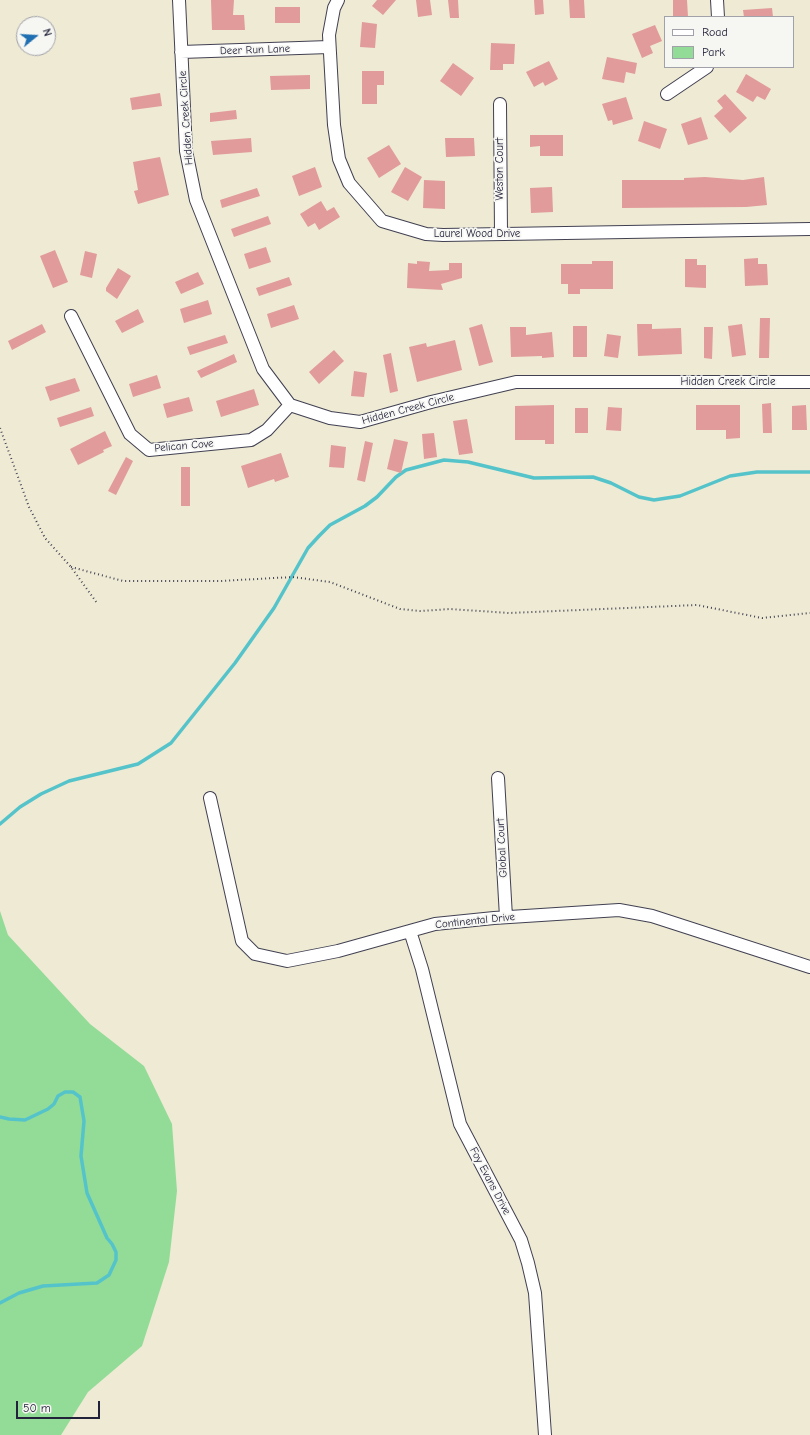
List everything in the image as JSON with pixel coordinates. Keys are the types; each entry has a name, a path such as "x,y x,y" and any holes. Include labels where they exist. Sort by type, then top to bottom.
{"street":[{"name":"Hidden Creek Circle","path":"179,0 186,151 196,200 263,369 290,405 330,418 360,422 431,402 516,382 810,382"},
{"name":"Laurel Wood Drive","path":"338,0 334,8 329,35 329,47 334,125 339,159 349,183 365,203 382,220 426,234 810,229"},
{"path":"717,0 718,16"},
{"name":"Deer Run Lane","path":"181,52 329,47"},
{"path":"667,94 706,68"},
{"name":"Weston Court","path":"500,104 501,234"},
{"name":"Pelican Cove","path":"71,316 130,434 149,450 251,440 266,430 290,405"},
{"name":"Global Court","path":"498,778 506,917"},
{"name":"Continental Drive","path":"210,798 242,941 255,954 287,962 338,951 435,924 506,917 619,910 652,916 810,967"},
{"name":"Foy Evans Drive","path":"410,931 422,969 460,1124 522,1240 535,1293 545,1435"}],"path":[{"path":"0,428 36,520 45,538 71,567 97,603"},
{"path":"71,567 123,581 220,581 293,577 330,582 400,609 420,611 450,609 509,613 697,605 762,618 810,613"}],"green space":[{"path":"0,911 8,935 90,1024 144,1066 172,1124 177,1191 169,1262 142,1346 88,1392 61,1435 0,1435"}],"building":[{"path":"211,0 234,0 233,15 244,15 245,30 212,30"},
{"path":"377,0 396,0 383,15 372,6"},
{"path":"416,0 430,0 432,15 418,17"},
{"path":"448,0 458,0 459,18 450,18"},
{"path":"534,0 543,0 544,14 535,15"},
{"path":"569,0 584,0 585,18 570,18"},
{"path":"673,0 687,0 688,16 673,16"},
{"path":"275,7 300,7 300,23 275,23"},
{"path":"772,8 773,16 744,16 743,10"},
{"path":"362,22 377,24 375,48 360,47"},
{"path":"655,25 662,41 650,46 653,53 642,58 632,34"},
{"path":"491,43 515,44 514,64 503,64 503,70 490,70"},
{"path":"607,57 637,63 635,74 626,72 624,83 602,79"},
{"path":"549,61 558,79 545,86 543,82 534,87 526,72"},
{"path":"453,63 474,78 461,96 440,81"},
{"path":"362,71 384,71 384,85 377,85 377,104 362,104"},
{"path":"746,74 771,89 765,100 757,96 753,102 736,92"},
{"path":"310,75 310,89 271,90 270,76"},
{"path":"160,93 162,106 132,110 130,98"},
{"path":"725,94 747,118 730,133 714,116 723,108 717,101"},
{"path":"626,97 633,119 613,125 612,120 608,121 602,104"},
{"path":"236,110 237,119 210,122 210,113"},
{"path":"701,117 708,139 688,145 681,124"},
{"path":"644,121 667,129 660,149 638,141"},
{"path":"530,135 563,135 563,156 540,156 540,146 530,147"},
{"path":"251,138 252,152 213,155 211,141"},
{"path":"445,138 474,138 475,156 446,157"},
{"path":"389,145 401,164 379,178 367,158"},
{"path":"160,157 169,195 138,204 134,191 138,190 133,162"},
{"path":"315,167 322,187 299,196 292,176"},
{"path":"405,167 422,177 408,201 391,192"},
{"path":"705,177 743,180 764,177 767,205 746,207 622,208 622,180 684,180 684,178"},
{"path":"424,180 445,181 445,209 423,208"},
{"path":"552,187 553,212 531,213 530,188"},
{"path":"257,188 260,196 222,208 220,200"},
{"path":"321,201 327,211 334,207 340,217 319,230 315,223 308,227 300,214"},
{"path":"268,216 271,224 234,237 231,229"},
{"path":"266,247 271,262 249,269 244,254"},
{"path":"55,250 68,282 53,288 40,256"},
{"path":"85,251 97,254 92,278 80,275"},
{"path":"758,258 758,264 767,264 768,285 745,286 744,259"},
{"path":"685,259 697,259 697,265 706,265 706,288 685,287"},
{"path":"417,261 430,262 429,271 449,270 449,263 462,263 462,278 441,284 443,290 407,288 408,263 417,264"},
{"path":"592,261 613,261 613,289 580,289 580,294 568,294 568,284 561,284 561,264 592,264"},
{"path":"118,268 131,276 117,299 106,291 106,288"},
{"path":"198,272 204,284 181,294 175,282"},
{"path":"289,277 292,285 259,296 256,288"},
{"path":"208,300 212,314 184,323 180,309"},
{"path":"294,305 299,319 271,328 267,314"},
{"path":"138,309 144,322 122,333 115,321"},
{"path":"760,318 770,318 769,358 759,358"},
{"path":"42,324 46,332 12,350 8,341"},
{"path":"482,324 493,362 479,366 469,328"},
{"path":"637,324 652,324 652,329 681,328 682,354 638,356"},
{"path":"742,324 746,355 732,357 728,326"},
{"path":"573,326 587,326 587,357 573,357"},
{"path":"510,327 526,327 526,335 552,332 554,357 511,357"},
{"path":"704,327 713,327 712,359 704,358"},
{"path":"607,334 621,336 618,358 604,356"},
{"path":"225,335 228,343 190,355 187,347"},
{"path":"455,340 462,370 417,382 409,347 426,343 427,347"},
{"path":"334,350 344,361 319,384 309,372"},
{"path":"391,353 398,391 390,393 383,355"},
{"path":"234,354 237,362 201,378 197,371"},
{"path":"354,371 367,373 364,397 351,396"},
{"path":"157,375 161,388 133,397 129,384"},
{"path":"75,378 80,391 50,401 45,387"},
{"path":"254,389 259,405 221,417 216,401"},
{"path":"189,397 193,411 167,418 163,404"},
{"path":"771,403 772,433 763,433 762,404"},
{"path":"554,405 554,444 545,444 545,440 515,440 515,406"},
{"path":"696,405 740,405 740,438 726,439 726,430 696,430"},
{"path":"806,405 807,430 792,430 792,406"},
{"path":"91,407 94,416 60,427 57,418"},
{"path":"608,407 622,408 621,431 606,430"},
{"path":"575,408 588,408 588,433 575,433"},
{"path":"467,419 473,453 459,455 453,421"},
{"path":"105,431 112,446 103,450 104,452 78,465 70,449"},
{"path":"434,433 437,457 424,459 422,434"},
{"path":"394,439 408,442 401,473 387,469"},
{"path":"365,441 373,443 365,482 357,480"},
{"path":"331,445 346,447 344,468 329,467"},
{"path":"281,453 289,477 275,482 274,479 248,488 241,466"},
{"path":"126,457 133,461 116,495 108,491"},
{"path":"181,467 190,467 190,506 181,506"}],"waterway":[{"path":"0,824 20,807 41,794 69,781 138,764 171,743 235,663 274,608 308,548 330,525 365,506 377,497 396,477 406,470 444,460 468,462 534,478 593,477 611,483 639,497 654,500 680,496 730,476 757,472 810,472"},
{"path":"0,1117 25,1120 48,1109 54,1104 58,1096 65,1092 73,1092 80,1097 84,1121 81,1156 87,1193 107,1238 116,1252 116,1260 109,1275 97,1283 43,1286 19,1293 0,1303"}]}
